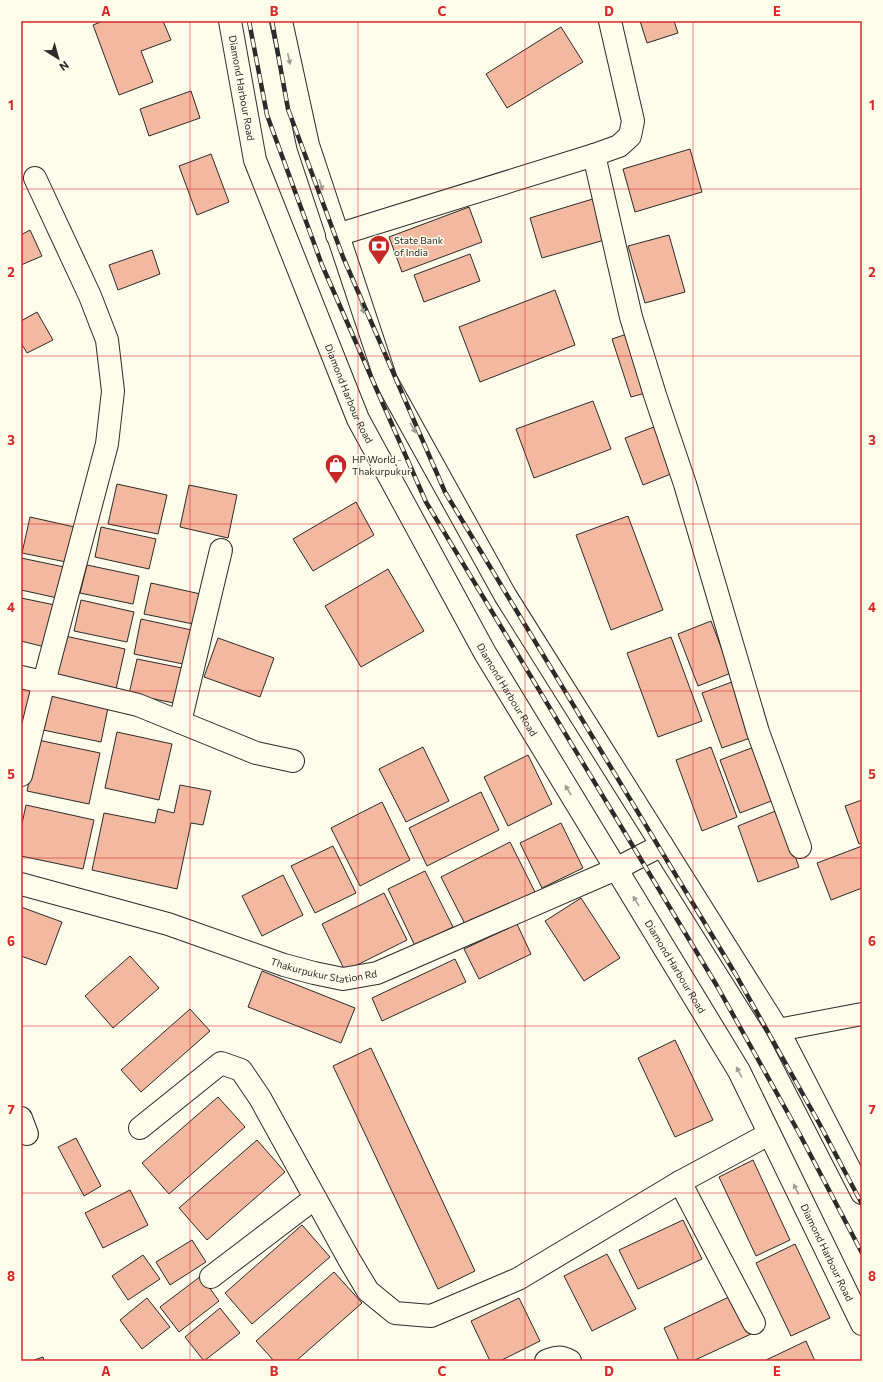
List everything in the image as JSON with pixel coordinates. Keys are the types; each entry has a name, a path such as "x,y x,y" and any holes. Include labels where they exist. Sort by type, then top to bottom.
{"main road":[{"name":"Diamond Harbour Road","path":"230,21 255,160 358,419 485,653 739,1071 862,1324"},
{"path":"281,21 308,145 386,380 506,595 778,1030 862,1192"},
{"path":"338,234 619,146 630,136 633,121 610,21"},
{"path":"594,155 635,331 685,484 758,732 800,847"},
{"path":"21,776 44,682 107,444 113,391 106,340 90,296 35,178"},
{"path":"180,722 221,550"},
{"path":"21,677 138,705 223,741 256,753 294,761"},
{"name":"Thakurpukur Station Rd","path":"21,884 168,924 284,966 343,979 376,973 616,869 662,845"},
{"path":"778,1030 862,1014"},
{"path":"140,1128 221,1063 241,1070 260,1098 350,1261 368,1290 396,1313 431,1316 518,1279 680,1182 769,1134"},
{"path":"680,1182 754,1323"},
{"path":"211,1277 315,1198"},
{"path":"546,1361 555,1357 565,1358 570,1361"}],"building":[{"path":"103,21 163,21 171,40 141,51 153,82 119,95 93,25"},
{"path":"640,21 674,21 678,33 647,43"},
{"path":"561,27 583,62 507,108 486,74"},
{"path":"191,91 200,118 149,136 140,109"},
{"path":"690,149 702,192 635,212 623,169"},
{"path":"211,154 229,202 197,215 179,166"},
{"path":"596,198 608,239 542,258 530,218"},
{"path":"469,207 482,242 402,272 389,237"},
{"path":"30,230 42,256 21,265 21,235"},
{"path":"669,235 685,292 645,303 628,246"},
{"path":"152,250 160,274 118,290 109,265"},
{"path":"470,254 480,281 424,302 414,275"},
{"path":"555,290 575,345 480,382 459,327"},
{"path":"37,312 53,340 27,353 21,343 21,321"},
{"path":"630,333 649,392 631,397 612,339"},
{"path":"593,401 611,449 534,478 516,429"},
{"path":"659,425 676,472 643,485 625,438"},
{"path":"117,484 167,495 158,534 108,524"},
{"path":"189,485 237,495 228,538 180,527"},
{"path":"356,502 374,535 313,571 293,539"},
{"path":"628,516 663,610 611,630 576,535"},
{"path":"30,517 79,528 71,563 22,553"},
{"path":"101,527 156,539 149,569 95,557"},
{"path":"21,558 69,568 62,599 21,590"},
{"path":"87,565 139,576 133,604 80,593"},
{"path":"388,569 424,631 361,667 325,606"},
{"path":"151,583 205,595 198,625 144,614"},
{"path":"21,598 55,605 45,647 21,641"},
{"path":"81,600 134,612 127,642 74,631"},
{"path":"141,619 196,631 188,665 134,654"},
{"path":"711,621 731,673 698,686 678,634"},
{"path":"65,636 125,649 116,689 56,676"},
{"path":"671,637 702,721 658,737 627,653"},
{"path":"218,638 274,658 260,697 204,677"},
{"path":"137,659 182,668 174,703 129,694"},
{"path":"732,682 753,737 722,748 702,693"},
{"path":"21,687 34,690 26,725 21,724"},
{"path":"52,690 109,703 101,742 43,730"},
{"path":"117,732 172,744 159,800 105,788"},
{"path":"38,740 100,753 89,804 27,791"},
{"path":"423,747 449,801 406,822 379,769"},
{"path":"711,747 737,817 702,831 676,760"},
{"path":"754,747 774,800 740,813 720,760"},
{"path":"528,755 552,804 508,826 484,777"},
{"path":"180,785 211,791 203,825 191,823 177,889 92,870 104,813 155,823 158,809 174,813"},
{"path":"481,792 499,830 427,866 409,828"},
{"path":"862,800 862,843 859,844 845,806"},
{"path":"382,802 410,860 360,886 331,828"},
{"path":"26,805 94,820 83,869 21,856 21,828"},
{"path":"778,810 799,867 758,882 738,826"},
{"path":"561,823 583,868 542,888 520,843"},
{"path":"510,842 535,892 466,926 441,877"},
{"path":"333,846 356,893 315,913 291,866"},
{"path":"862,846 862,888 831,900 817,863"},
{"path":"425,871 453,927 415,946 388,889"},
{"path":"283,875 303,915 262,936 242,896"},
{"path":"384,893 407,940 345,971 322,924"},
{"path":"581,898 620,958 584,981 545,921"},
{"path":"21,907 62,922 46,965 21,956"},
{"path":"517,924 531,954 479,979 464,949"},
{"path":"130,956 159,988 113,1028 85,996"},
{"path":"455,959 466,982 382,1021 372,998"},
{"path":"262,971 355,1008 341,1043 248,1007"},
{"path":"190,1009 210,1031 141,1092 121,1070"},
{"path":"675,1040 713,1120 675,1137 638,1058"},
{"path":"371,1048 475,1271 438,1289 333,1066"},
{"path":"218,1097 245,1127 169,1194 142,1163"},
{"path":"76,1138 101,1186 84,1196 58,1147"},
{"path":"257,1140 285,1172 207,1240 179,1208"},
{"path":"753,1160 790,1240 756,1256 719,1177"},
{"path":"130,1190 148,1225 103,1248 85,1213"},
{"path":"683,1220 702,1259 638,1289 619,1250"},
{"path":"302,1225 330,1257 252,1324 225,1293"},
{"path":"192,1240 206,1262 170,1285 156,1262"},
{"path":"795,1244 830,1318 791,1336 756,1263"},
{"path":"607,1254 636,1309 592,1331 564,1276"},
{"path":"143,1255 160,1279 128,1300 112,1276"},
{"path":"334,1272 362,1303 296,1361 274,1361 256,1341"},
{"path":"201,1276 219,1301 179,1332 160,1307"},
{"path":"733,1295 751,1334 693,1361 679,1361 664,1328"},
{"path":"147,1298 170,1327 142,1349 120,1320"},
{"path":"519,1298 540,1341 500,1361 490,1361 471,1321"},
{"path":"220,1308 240,1333 204,1361 185,1337"},
{"path":"806,1341 815,1361 764,1361"},
{"path":"43,1357 44,1361 31,1361"}],"railway":[{"path":"249,21 267,115 322,265 426,502 717,986 799,1133 862,1253"},
{"path":"272,21 288,109 343,257 445,492 736,975 819,1123 862,1204"}],"place":[{"name":"State Bank of India","path":"379,266"},
{"name":"HP World - Thakurpukur","path":"336,484"}]}
